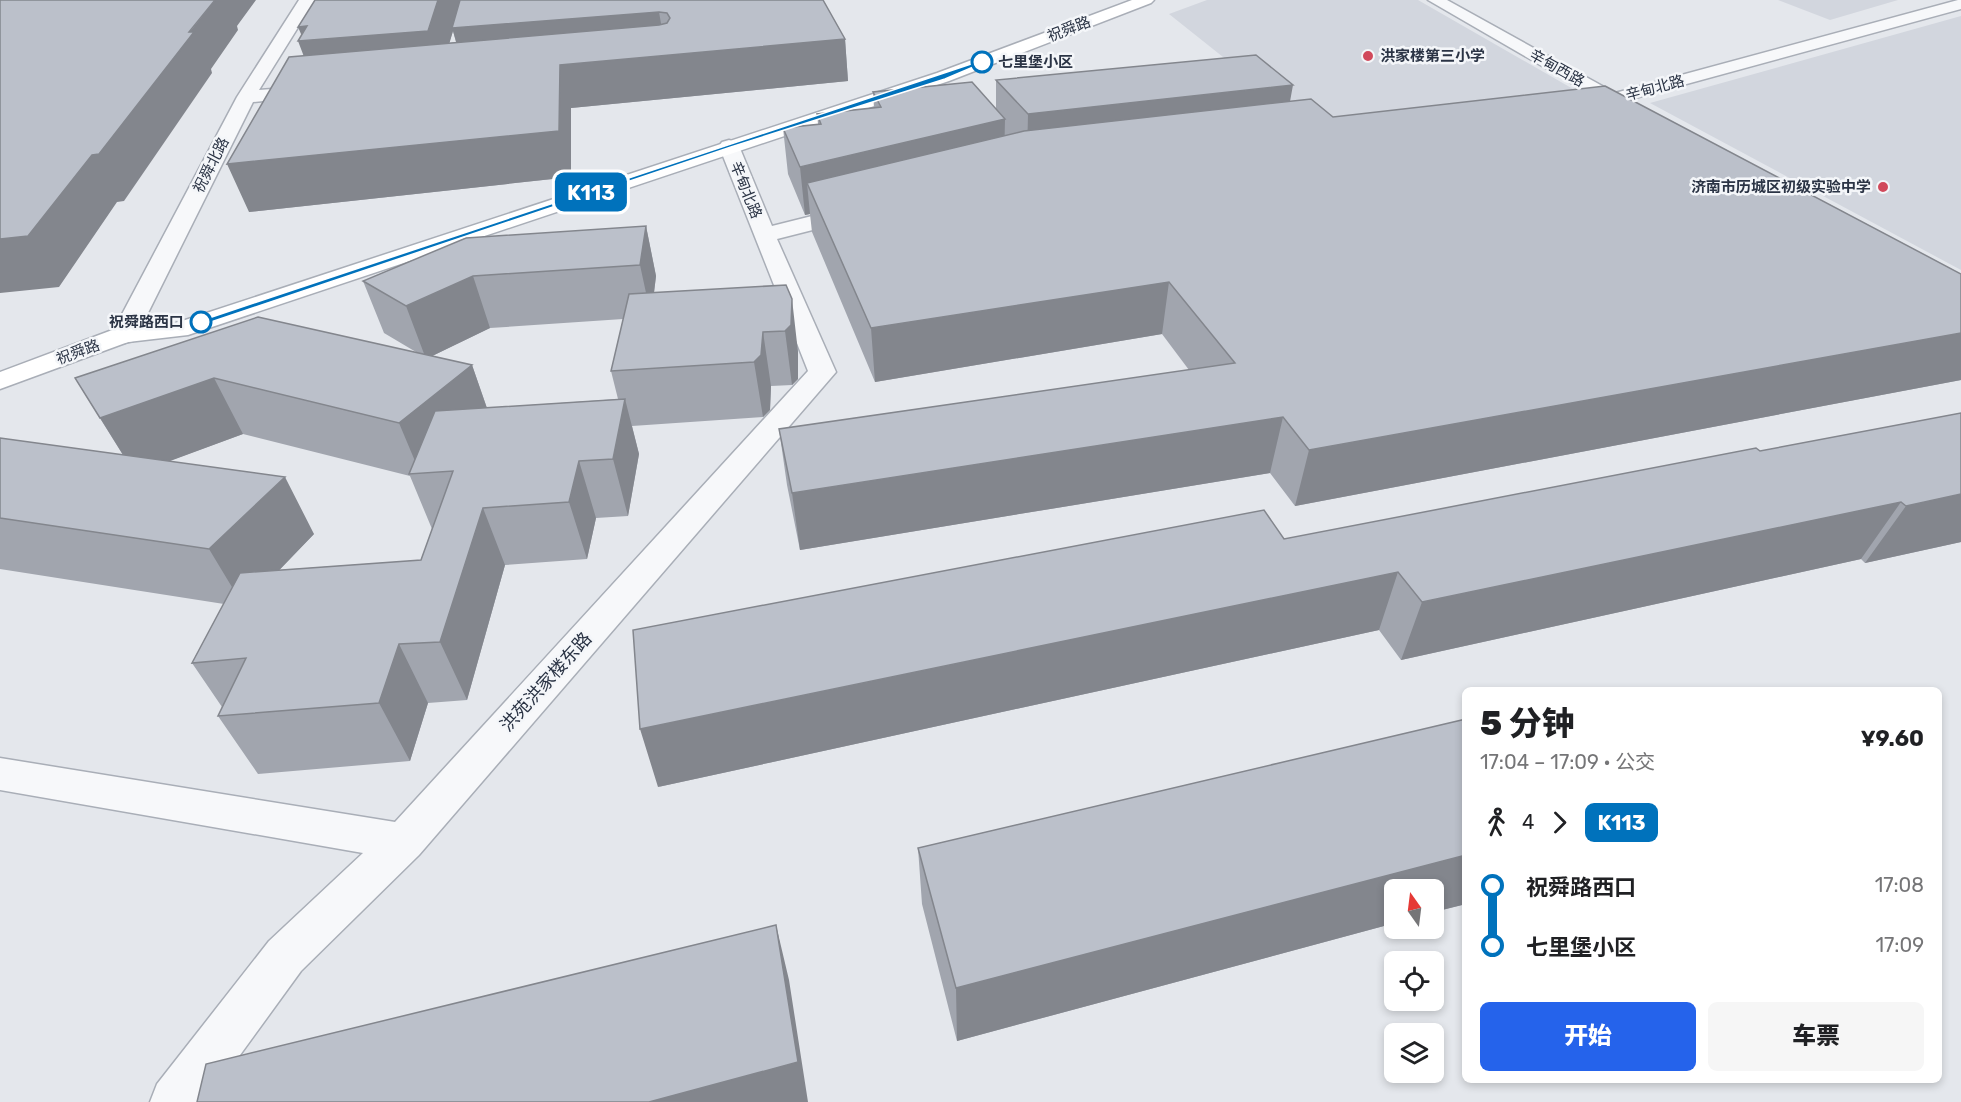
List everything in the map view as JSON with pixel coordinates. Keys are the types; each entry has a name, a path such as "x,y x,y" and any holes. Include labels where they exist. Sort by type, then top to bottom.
{"main road":[{"name":"祝舜路","path":"0,381 124,335 179,330 943,77 1146,0"}],"street":[{"name":"祝舜北路","path":"124,335 246,97 307,0"},
{"name":"辛甸西路","path":"1436,0 1644,117"},
{"name":"辛甸北路","path":"1577,104 1613,99 1961,4"},
{"path":"943,77 957,94"},
{"path":"246,97 326,90"},
{"name":"辛甸北路","path":"729,146 764,235 876,207"},
{"name":"洪苑洪家楼东路","path":"174,1102 285,956 404,842 822,372 764,235"},
{"path":"0,774 404,842"}],"shaded area":[{"name":"洪家楼第三小学","path":"1207,0 1418,0 1587,97 1312,128 1169,14"},
{"path":"1778,0 1898,0 1830,20"},
{"name":"济南市历城区初级实验中学","path":"1961,16 1961,270 1650,103"}],"building":[{"path":"0,0 215,0 189,32 194,32 99,154 92,155 28,236 0,239"},
{"path":"315,0 438,0 428,31 298,41 307,26 298,27"},
{"path":"460,0 823,0 845,39 560,65 559,131 227,164 289,57 659,25 667,23 670,18 667,13 659,12 452,28"},
{"path":"1256,55 1293,85 1028,114 996,80"},
{"path":"972,82 1005,119 800,167 783,128 821,124 817,114 881,107 873,92"},
{"path":"1605,86 1961,274 1961,333 1309,450 1283,417 792,493 779,429 1235,363 1169,282 871,328 807,183 1024,131 1311,99 1333,117"},
{"path":"646,226 640,265 473,276 406,306 363,281 466,238"},
{"path":"786,285 792,299 791,325 785,331 763,332 761,355 754,362 611,371 629,294"},
{"path":"258,317 472,365 399,423 214,378 100,418 75,378"},
{"path":"625,399 613,459 579,461 569,502 483,508 440,642 399,644 379,703 218,716 246,658 192,663 240,573 421,560 453,471 409,474 435,411"},
{"path":"1961,413 1961,494 1906,506 1901,502 1422,602 1398,572 640,729 633,630 1264,510 1284,539 1756,448 1760,451"},
{"path":"0,438 285,477 209,549 0,518"},
{"path":"1462,720 1462,856 956,988 918,848"},
{"path":"776,925 798,1062 649,1102 197,1102 206,1064"}],"bus line":[{"name":"K113","path":"201,322 943,77 982,62"}],"place":[{"name":"洪家楼第三小学","path":"1368,56"},
{"name":"七里堡小区","path":"982,62"},
{"name":"济南市历城区初级实验中学","path":"1883,187"},
{"name":"祝舜路西口","path":"201,322"}]}
